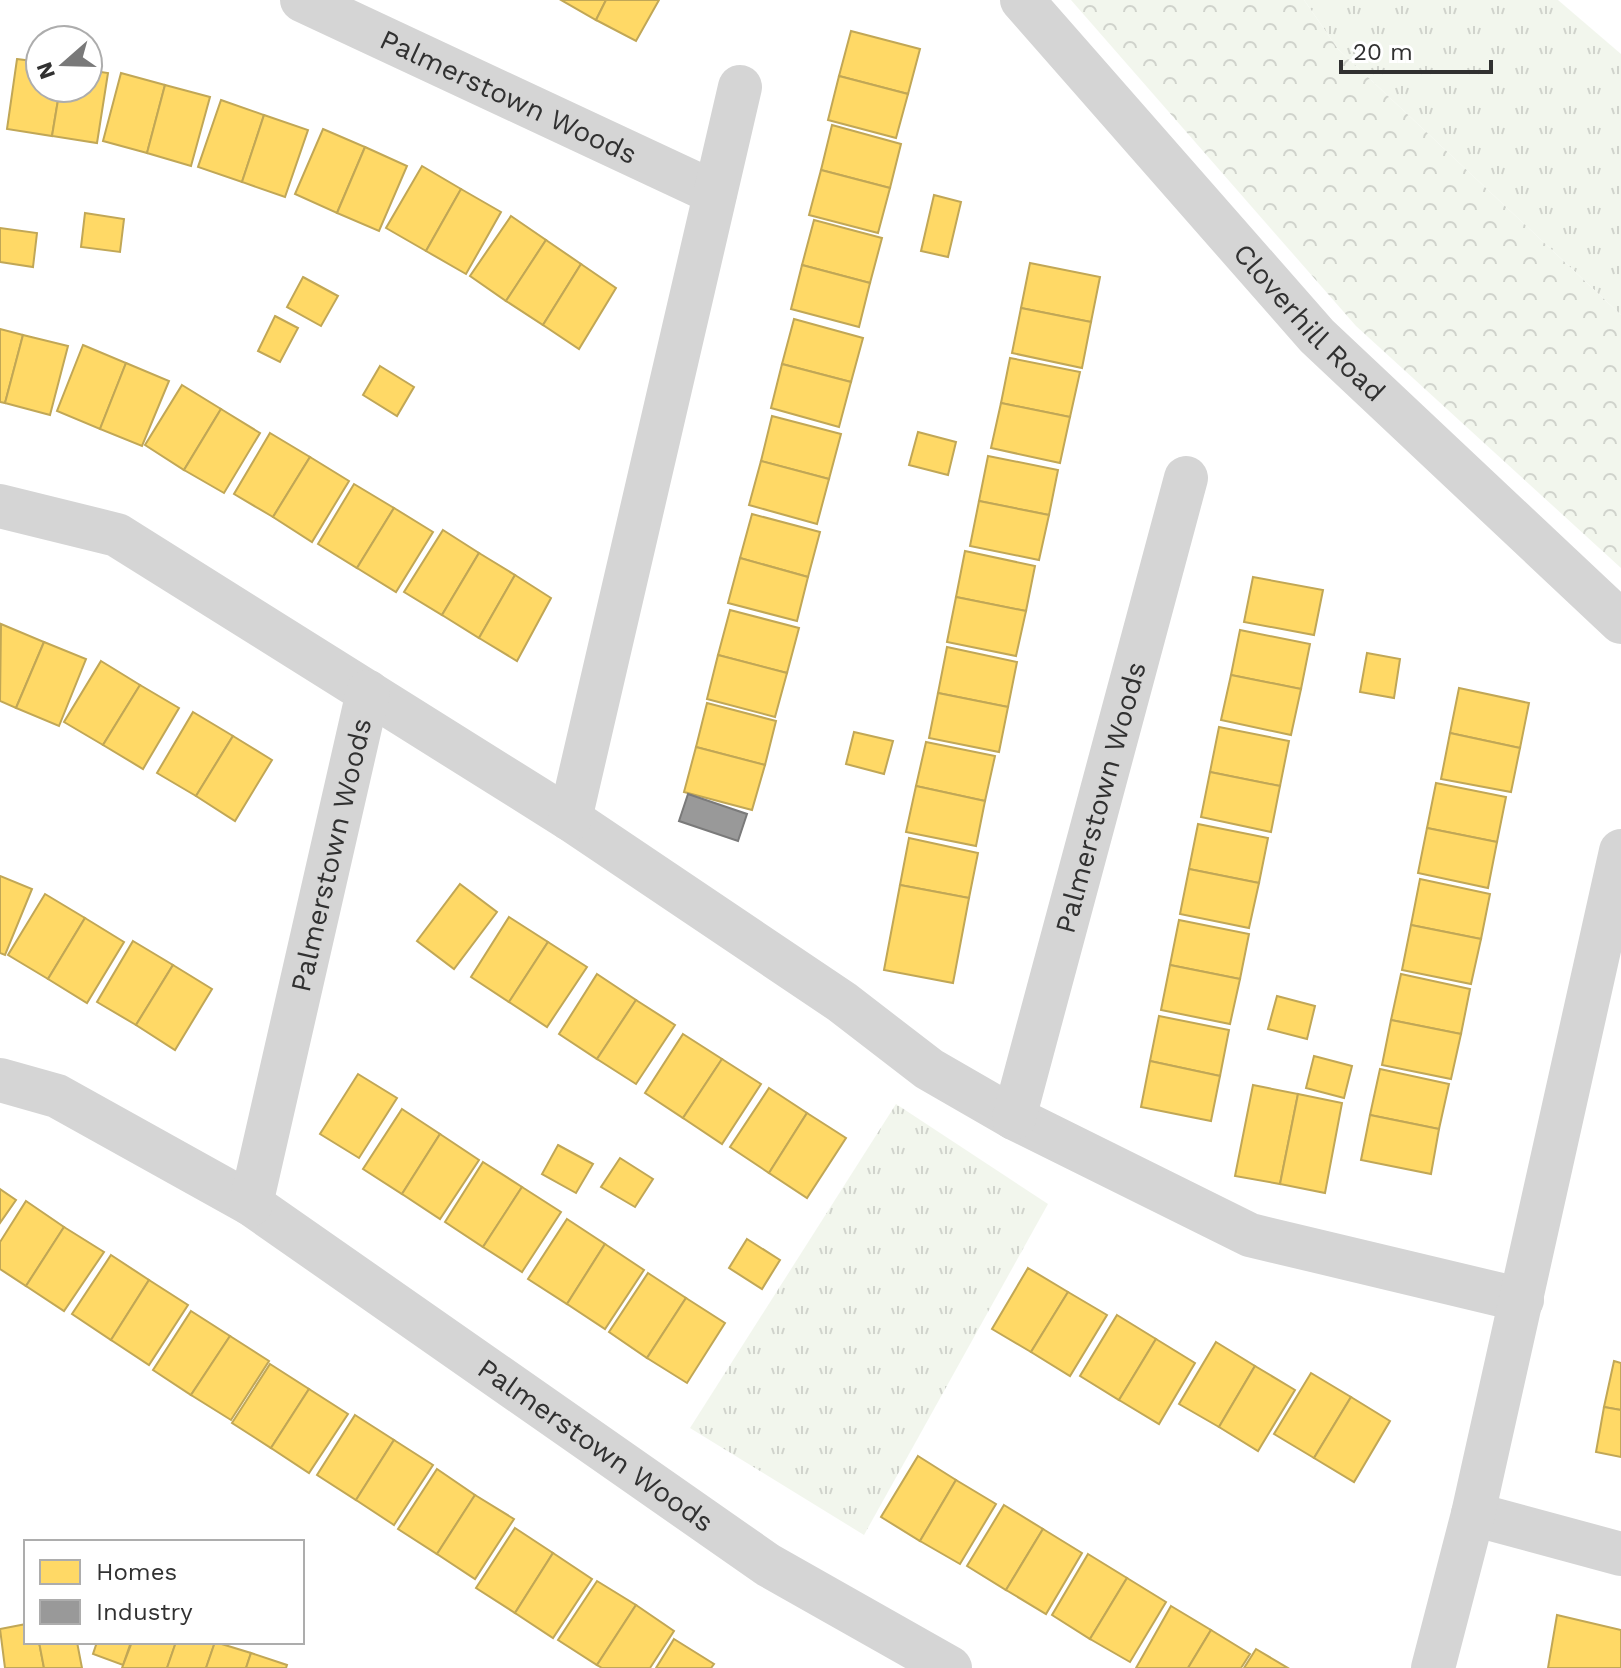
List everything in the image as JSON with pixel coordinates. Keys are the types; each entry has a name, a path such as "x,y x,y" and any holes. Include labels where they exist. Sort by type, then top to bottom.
{"street":[{"name":"Palmerstown Woods","path":"302,0 715,193"},
{"name":"Cloverhill Road","path":"1022,0 1317,336 1621,622"},
{"path":"570,819 740,87"},
{"name":"Palmerstown Woods","path":"1014,1118 1186,478"},
{"name":"Palmerstown Woods","path":"0,506 117,535 570,819 842,1002 929,1069 1014,1118 1250,1235 1522,1300"},
{"name":"Palmerstown Woods","path":"251,1204 368,692"},
{"path":"1433,1668 1473,1514 1621,851"},
{"name":"Palmerstown Woods","path":"0,1080 57,1096 251,1204 768,1565 950,1668"},
{"path":"1473,1514 1621,1554"}],"green space":[{"path":"1071,0 1304,0 1338,49 1621,315 1621,568 1356,326"},
{"path":"1304,0 1558,0 1621,54 1621,315 1338,49"},
{"path":"896,1104 1048,1204 864,1535 690,1428"}],"building: Homes":[{"path":"561,0 606,0 596,20"},
{"path":"606,0 659,0 636,41 596,20"},
{"path":"851,31 920,49 908,94 839,76"},
{"path":"17,59 24,60 24,104 57,104 52,136 7,129"},
{"path":"104,72 108,73 104,98"},
{"path":"121,73 165,85 147,153 103,141"},
{"path":"839,76 908,94 896,138 828,120"},
{"path":"165,85 210,97 191,166 147,153"},
{"path":"221,100 264,115 242,182 198,167"},
{"path":"57,104 103,104 97,143 52,136"},
{"path":"264,115 308,130 285,197 242,182"},
{"path":"832,125 901,144 890,188 821,170"},
{"path":"323,129 365,147 337,213 295,194"},
{"path":"365,147 407,166 379,231 337,213"},
{"path":"422,166 461,189 426,251 386,228"},
{"path":"821,170 890,188 878,233 809,215"},
{"path":"461,189 501,212 466,274 426,251"},
{"path":"934,195 961,202 948,257 921,251"},
{"path":"85,213 124,219 120,252 81,247"},
{"path":"511,216 546,240 506,301 470,276"},
{"path":"814,220 882,238 870,283 802,265"},
{"path":"0,228 37,233 33,267 0,262"},
{"path":"546,240 581,264 543,325 506,301"},
{"path":"1030,263 1100,277 1091,322 1021,308"},
{"path":"581,264 616,288 579,349 543,325"},
{"path":"802,265 870,283 859,327 791,309"},
{"path":"303,277 338,296 321,326 287,307"},
{"path":"1021,308 1091,322 1082,368 1012,353"},
{"path":"275,316 298,328 280,362 258,351"},
{"path":"794,319 863,338 851,382 782,364"},
{"path":"0,329 23,335 5,403 0,402"},
{"path":"23,335 68,346 50,415 5,403"},
{"path":"83,345 126,363 100,429 57,411"},
{"path":"1010,358 1080,372 1070,417 1001,403"},
{"path":"126,363 169,381 142,446 100,429"},
{"path":"782,364 851,382 839,427 771,408"},
{"path":"380,366 414,387 397,416 363,395"},
{"path":"182,385 221,409 184,470 145,445"},
{"path":"1001,403 1070,417 1060,463 991,448"},
{"path":"221,409 260,433 224,493 184,470"},
{"path":"772,416 841,434 829,479 761,461"},
{"path":"918,432 956,442 948,475 909,465"},
{"path":"270,433 310,457 273,517 234,494"},
{"path":"988,456 1058,470 1049,515 979,501"},
{"path":"310,457 349,481 312,542 273,517"},
{"path":"761,461 829,479 817,524 749,505"},
{"path":"354,484 394,508 357,568 318,544"},
{"path":"979,501 1049,515 1039,560 970,546"},
{"path":"394,508 433,532 396,592 357,568"},
{"path":"752,514 820,532 808,577 740,558"},
{"path":"443,530 479,553 442,615 404,592"},
{"path":"965,551 1035,566 1026,611 956,597"},
{"path":"479,553 515,575 479,638 442,615"},
{"path":"740,558 808,577 797,621 728,603"},
{"path":"515,575 551,598 517,661 479,638"},
{"path":"1253,577 1323,590 1314,635 1244,622"},
{"path":"956,597 1026,611 1016,656 947,642"},
{"path":"730,610 799,628 787,673 718,655"},
{"path":"1,624 44,642 16,708 0,701"},
{"path":"1240,630 1310,644 1301,689 1231,675"},
{"path":"44,642 86,659 59,726 16,708"},
{"path":"947,647 1017,662 1008,707 938,693"},
{"path":"1367,653 1400,659 1394,698 1360,692"},
{"path":"718,655 787,673 775,717 707,699"},
{"path":"101,661 140,685 103,745 64,722"},
{"path":"1231,675 1301,689 1291,735 1221,720"},
{"path":"140,685 179,708 143,769 103,745"},
{"path":"1459,688 1529,703 1520,748 1450,733"},
{"path":"938,693 1008,707 999,752 929,738"},
{"path":"707,703 776,721 765,765 696,747"},
{"path":"193,712 233,736 196,796 157,773"},
{"path":"1219,727 1289,741 1280,786 1210,772"},
{"path":"854,732 893,741 884,774 846,764"},
{"path":"1450,733 1520,748 1511,792 1441,779"},
{"path":"233,736 272,760 235,821 196,796"},
{"path":"926,742 995,756 985,801 916,786"},
{"path":"696,747 765,765 752,810 684,792"},
{"path":"1210,772 1280,786 1271,832 1201,817"},
{"path":"1436,783 1506,797 1497,842 1427,828"},
{"path":"916,786 985,801 976,846 906,832"},
{"path":"1198,824 1268,838 1259,883 1189,869"},
{"path":"1427,828 1497,842 1488,888 1418,873"},
{"path":"909,838 978,853 969,898 900,885"},
{"path":"1189,869 1259,883 1249,928 1180,914"},
{"path":"0,876 32,889 5,955 0,953"},
{"path":"1420,879 1490,894 1481,939 1411,925"},
{"path":"460,884 497,912 454,969 417,941"},
{"path":"900,885 969,898 953,983 884,970"},
{"path":"45,894 85,918 48,979 8,955"},
{"path":"509,917 548,942 509,1002 471,977"},
{"path":"85,918 124,942 87,1003 48,979"},
{"path":"1179,920 1249,934 1240,979 1170,965"},
{"path":"1411,925 1481,939 1471,984 1402,970"},
{"path":"133,941 173,965 136,1025 97,1002"},
{"path":"548,942 587,967 547,1027 509,1002"},
{"path":"173,965 212,989 175,1050 136,1025"},
{"path":"1170,965 1240,979 1230,1024 1161,1010"},
{"path":"597,974 636,1000 597,1059 559,1034"},
{"path":"1401,974 1470,989 1461,1034 1391,1020"},
{"path":"1277,996 1315,1006 1307,1039 1268,1029"},
{"path":"636,1000 675,1025 636,1084 597,1059"},
{"path":"1159,1016 1229,1030 1220,1076 1150,1061"},
{"path":"1391,1020 1461,1034 1451,1079 1382,1065"},
{"path":"683,1034 722,1059 683,1118 645,1093"},
{"path":"1314,1056 1352,1066 1344,1098 1306,1088"},
{"path":"722,1059 761,1084 722,1144 683,1118"},
{"path":"1150,1061 1220,1076 1211,1121 1141,1107"},
{"path":"1380,1069 1449,1084 1439,1129 1370,1115"},
{"path":"358,1074 397,1098 359,1158 320,1134"},
{"path":"1253,1085 1298,1094 1280,1184 1235,1176"},
{"path":"769,1088 807,1113 769,1173 730,1147"},
{"path":"1298,1094 1342,1103 1325,1193 1280,1184"},
{"path":"402,1109 440,1134 402,1194 363,1169"},
{"path":"807,1113 846,1138 807,1198 769,1173"},
{"path":"1370,1115 1439,1129 1431,1174 1361,1160"},
{"path":"440,1134 479,1160 440,1219 402,1194"},
{"path":"558,1145 593,1164 576,1193 542,1174"},
{"path":"620,1158 653,1179 635,1207 601,1187"},
{"path":"483,1162 522,1187 483,1247 445,1222"},
{"path":"522,1187 561,1212 522,1272 483,1247"},
{"path":"0,1189 16,1200 0,1223"},
{"path":"26,1201 64,1227 26,1286 0,1269 0,1242"},
{"path":"567,1219 605,1244 567,1304 528,1279"},
{"path":"64,1227 104,1252 64,1311 26,1286"},
{"path":"747,1239 780,1260 762,1289 729,1268"},
{"path":"605,1244 644,1270 605,1329 567,1304"},
{"path":"111,1255 149,1280 111,1340 72,1314"},
{"path":"1028,1268 1068,1292 1031,1352 992,1329"},
{"path":"648,1273 686,1298 647,1358 609,1332"},
{"path":"149,1280 188,1305 149,1365 111,1340"},
{"path":"1068,1292 1107,1315 1070,1376 1031,1352"},
{"path":"686,1298 725,1323 687,1383 647,1358"},
{"path":"191,1311 230,1336 191,1395 153,1370"},
{"path":"1117,1315 1156,1339 1119,1400 1080,1376"},
{"path":"230,1336 269,1361 231,1420 191,1395"},
{"path":"1156,1339 1195,1363 1159,1424 1119,1400"},
{"path":"1216,1342 1255,1366 1219,1427 1179,1404"},
{"path":"1614,1361 1621,1363 1621,1410 1604,1407"},
{"path":"270,1364 309,1389 271,1448 232,1423"},
{"path":"1255,1366 1295,1390 1258,1451 1219,1427"},
{"path":"1311,1373 1351,1397 1314,1458 1274,1434"},
{"path":"309,1389 348,1414 309,1473 271,1448"},
{"path":"1351,1397 1390,1421 1354,1482 1314,1458"},
{"path":"1604,1407 1621,1410 1621,1457 1596,1452"},
{"path":"355,1415 394,1440 356,1500 317,1475"},
{"path":"394,1440 433,1465 394,1525 356,1500"},
{"path":"918,1456 956,1480 920,1541 881,1517"},
{"path":"437,1469 475,1495 437,1554 398,1529"},
{"path":"956,1480 996,1504 960,1564 920,1541"},
{"path":"475,1495 514,1519 475,1579 437,1554"},
{"path":"1004,1505 1043,1529 1006,1590 967,1566"},
{"path":"515,1528 553,1553 515,1613 476,1588"},
{"path":"1043,1529 1082,1553 1046,1614 1006,1590"},
{"path":"553,1553 592,1579 553,1638 515,1613"},
{"path":"1088,1554 1127,1578 1090,1639 1052,1615"},
{"path":"1127,1578 1166,1602 1130,1662 1090,1639"},
{"path":"597,1581 636,1605 597,1665 558,1640"},
{"path":"636,1605 674,1631 650,1668 602,1668 597,1665"},
{"path":"1171,1606 1211,1630 1188,1668 1136,1668"},
{"path":"1557,1615 1621,1630 1621,1668 1548,1668"},
{"path":"24,1624 24,1644 39,1644 44,1668 5,1668 0,1629"},
{"path":"1211,1630 1250,1654 1241,1668 1188,1668"},
{"path":"674,1639 714,1664 711,1668 656,1668"},
{"path":"39,1644 77,1644 82,1668 44,1668"},
{"path":"96,1644 130,1644 123,1665 93,1654"},
{"path":"131,1644 175,1644 167,1668 122,1668"},
{"path":"175,1644 214,1644 206,1668 167,1668"},
{"path":"214,1644 251,1653 246,1668 206,1668"},
{"path":"1256,1649 1288,1668 1244,1668"},
{"path":"251,1653 287,1665 286,1668 246,1668"}],"building: Industry":[{"path":"688,794 747,814 738,841 679,821"}]}
